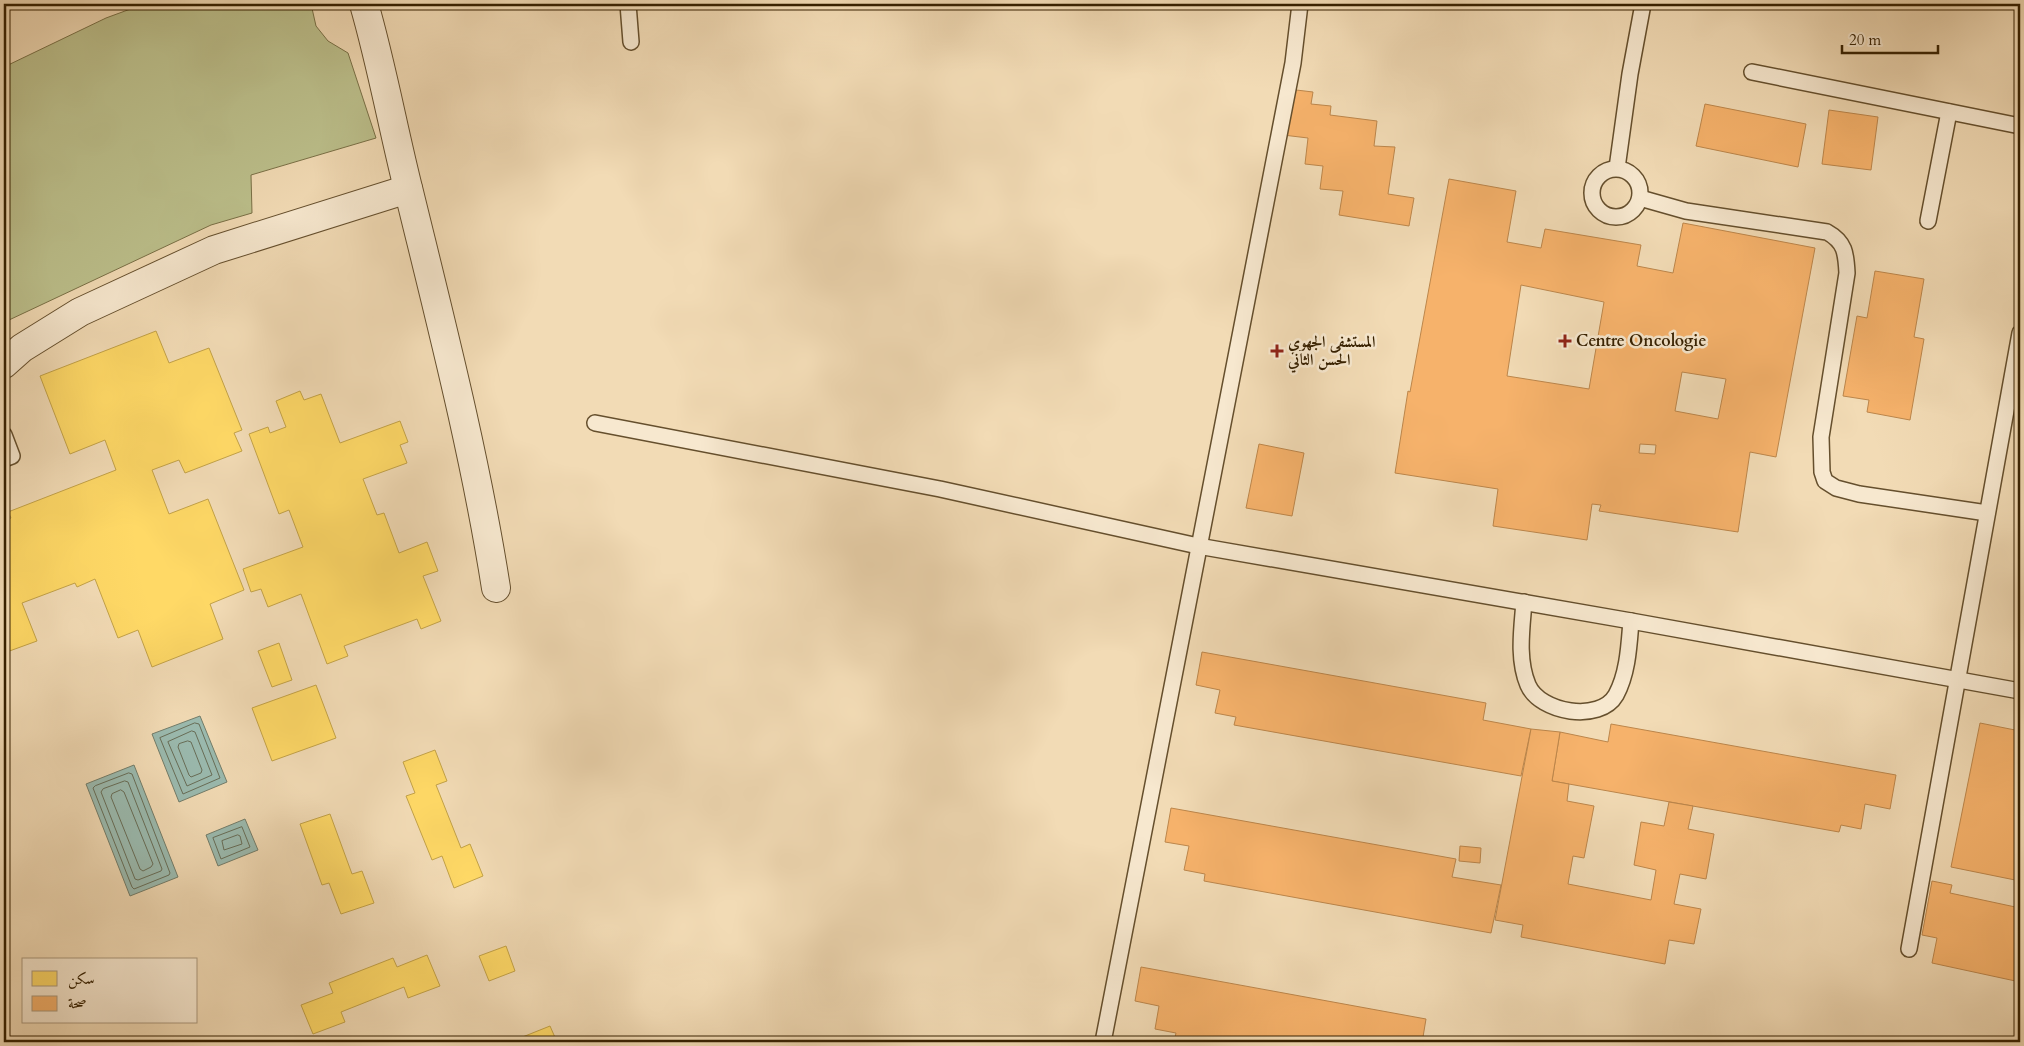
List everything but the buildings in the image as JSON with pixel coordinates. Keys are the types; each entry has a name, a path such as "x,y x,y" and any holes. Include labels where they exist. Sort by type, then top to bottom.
{"street":[{"path":"364,4 378,52 408,189 449,353 484,511 496,588"},
{"path":"4,364 22,348 80,312 214,250 408,189"}],"lane":[{"path":"628,4 631,42"},
{"path":"1103,1042 1293,63 1300,4"},
{"path":"1617,168 1642,4"},
{"path":"1752,72 2020,126"},
{"path":"1928,221 1949,112"},
{"path":"1617,168 1626,170 1638,182 1640,198 1632,211 1617,217 1602,213 1596,207 1593,200 1593,185 1602,172 1617,168"},
{"path":"1640,198 1686,211 1826,232 1837,238 1844,247 1848,273 1821,437 1822,472 1826,481 1836,488 1859,494 1987,513"},
{"path":"1909,948 2020,333"},
{"path":"596,423 940,489 1198,546 1631,620 2020,691"},
{"path":"4,435 12,456 4,459"},
{"path":"1524,602 1522,666 1528,686 1539,699 1552,707 1570,712 1606,706 1615,696 1623,676 1629,651 1631,620"}],"green space":[{"path":"144,4 311,4 316,26 328,41 348,53 376,138 251,175 252,213 211,225 9,320 4,325 4,67 106,18"}],"water":[{"path":"200,716 227,782 179,802 152,734"},
{"path":"134,765 178,877 130,896 86,784"},
{"path":"245,819 258,850 218,866 206,835"}],"place":[{"name":"Centre Oncologie","path":"1565,341"},
{"name":"المستشفى الجهوي الحسن الثاني","path":"1277,351"}]}
